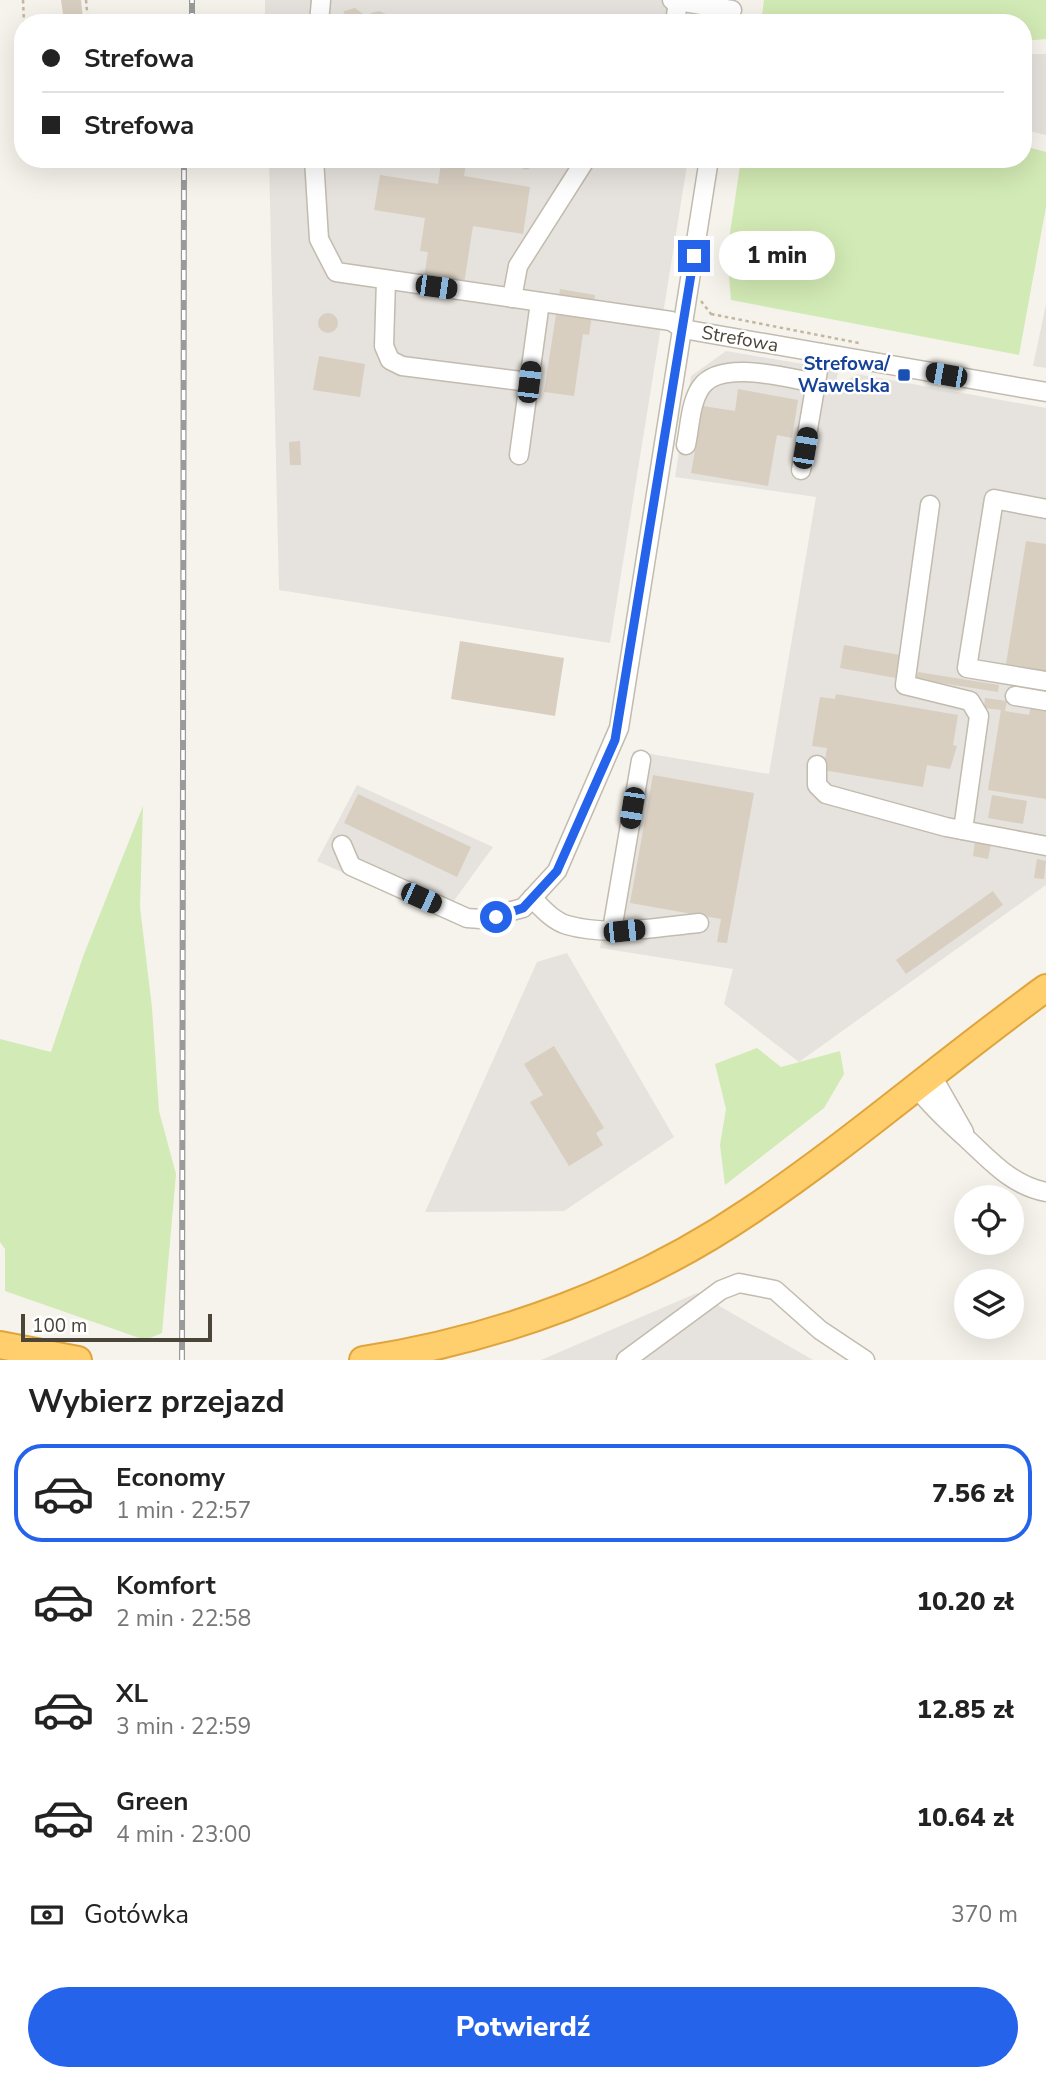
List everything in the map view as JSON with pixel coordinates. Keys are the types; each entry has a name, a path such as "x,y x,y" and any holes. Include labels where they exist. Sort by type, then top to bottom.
{"highway":[{"path":"363,1360 419,1350 523,1322 587,1298 656,1266 749,1212 925,1082 1046,988"},
{"path":"0,1345 78,1360"}],"street":[{"path":"672,0 732,11"},
{"path":"315,168 319,239 336,272 671,321 683,329"},
{"path":"512,298 519,266 580,168"},
{"name":"Strefowa","path":"527,903 557,871 618,728 708,168"},
{"path":"386,280 384,346 390,360 402,366 529,382"},
{"path":"519,455 540,302"},
{"name":"Strefowa","path":"683,329 1046,392"},
{"path":"801,470 821,353"},
{"path":"686,445 694,402 702,385 734,370 816,383"},
{"path":"1046,509 994,499 967,668 1046,681"},
{"path":"930,505 905,685 970,701 976,706 979,716 962,830"},
{"path":"1015,696 1046,701"},
{"path":"612,930 640,760"},
{"path":"817,765 817,785 826,794 962,830 1046,846"},
{"path":"342,845 351,866 467,918 496,917 527,903 566,925 612,930 699,923"},
{"path":"925,1082 941,1116 967,1138 989,1162 1008,1176 1046,1192"},
{"path":"626,1360 721,1290 740,1283 775,1290 820,1330 865,1360"}],"shaded area":[{"path":"265,0 714,0 712,14 265,14"},
{"path":"1032,54 1046,54 1046,135 1032,132"},
{"path":"269,168 687,168 610,643 279,590"},
{"path":"1046,304 1046,368 1033,366"},
{"path":"726,351 838,370 836,387 857,374 1046,408 1046,885 799,1062 724,1004 733,969 600,948 633,751 769,774 816,497 675,477 691,376"},
{"path":"357,785 493,847 442,917 317,861"},
{"path":"567,953 674,1137 564,1211 425,1212 537,962"},
{"path":"697,1293 813,1360 541,1360"}],"green space":[{"path":"764,0 1046,0 1046,39 1032,40 1032,14 762,14"},
{"path":"1032,148 1046,152 1046,207 1019,355 731,300 727,253 740,168 1032,168"},
{"path":"143,806 140,907 152,1008 159,1111 176,1174 162,1333 145,1340 5,1291 5,1249 0,1242 0,1039 51,1052 84,954"},
{"path":"757,1048 781,1067 840,1051 844,1074 824,1108 725,1185 720,1145 726,1109 715,1064"}],"building":[{"path":"61,0 81,0 82,14 63,14"},
{"path":"355,8 363,14 344,14 344,11"},
{"path":"440,168 465,168 464,176 530,187 523,234 473,226 464,284 424,277 428,252 420,251 425,218 374,210 380,175 438,184"},
{"path":"560,289 595,295 589,335 583,334 574,396 544,392"},
{"path":"328,313 335,316 338,323 335,330 328,333 321,330 318,323 321,316"},
{"path":"319,356 365,364 360,397 313,390"},
{"path":"738,389 798,400 792,438 777,435 768,486 691,473 703,406 735,411"},
{"path":"300,441 301,465 290,465 289,442"},
{"path":"1026,541 1046,544 1046,671 1006,664"},
{"path":"460,641 564,658 555,716 451,699"},
{"path":"844,645 900,655 896,678 840,668"},
{"path":"918,672 999,685 998,692 916,679"},
{"path":"836,694 958,715 953,745 957,746 950,769 927,765 923,787 823,770 827,748 812,746 820,697 835,699"},
{"path":"985,698 1007,701 1005,711 1029,715 1031,705 1046,707 1046,799 988,790 1001,710 984,708"},
{"path":"653,775 754,793 727,943 717,942 721,919 630,903"},
{"path":"358,794 471,847 457,877 344,823"},
{"path":"992,795 1027,801 1023,824 988,818"},
{"path":"975,841 991,844 988,859 973,856"},
{"path":"1037,859 1046,861 1044,879 1034,878"},
{"path":"993,891 1003,905 906,974 896,960"},
{"path":"554,1046 604,1128 596,1133 603,1145 569,1166 530,1102 543,1095 524,1064"}],"railway":[{"path":"192,0 192,14"},
{"path":"182,1360 184,168"}],"place":[{"name":"Strefowa/ Wawelska","path":"904,375"}],"route":[{"path":"496,917 523,908 557,871 615,740 694,256"}]}
